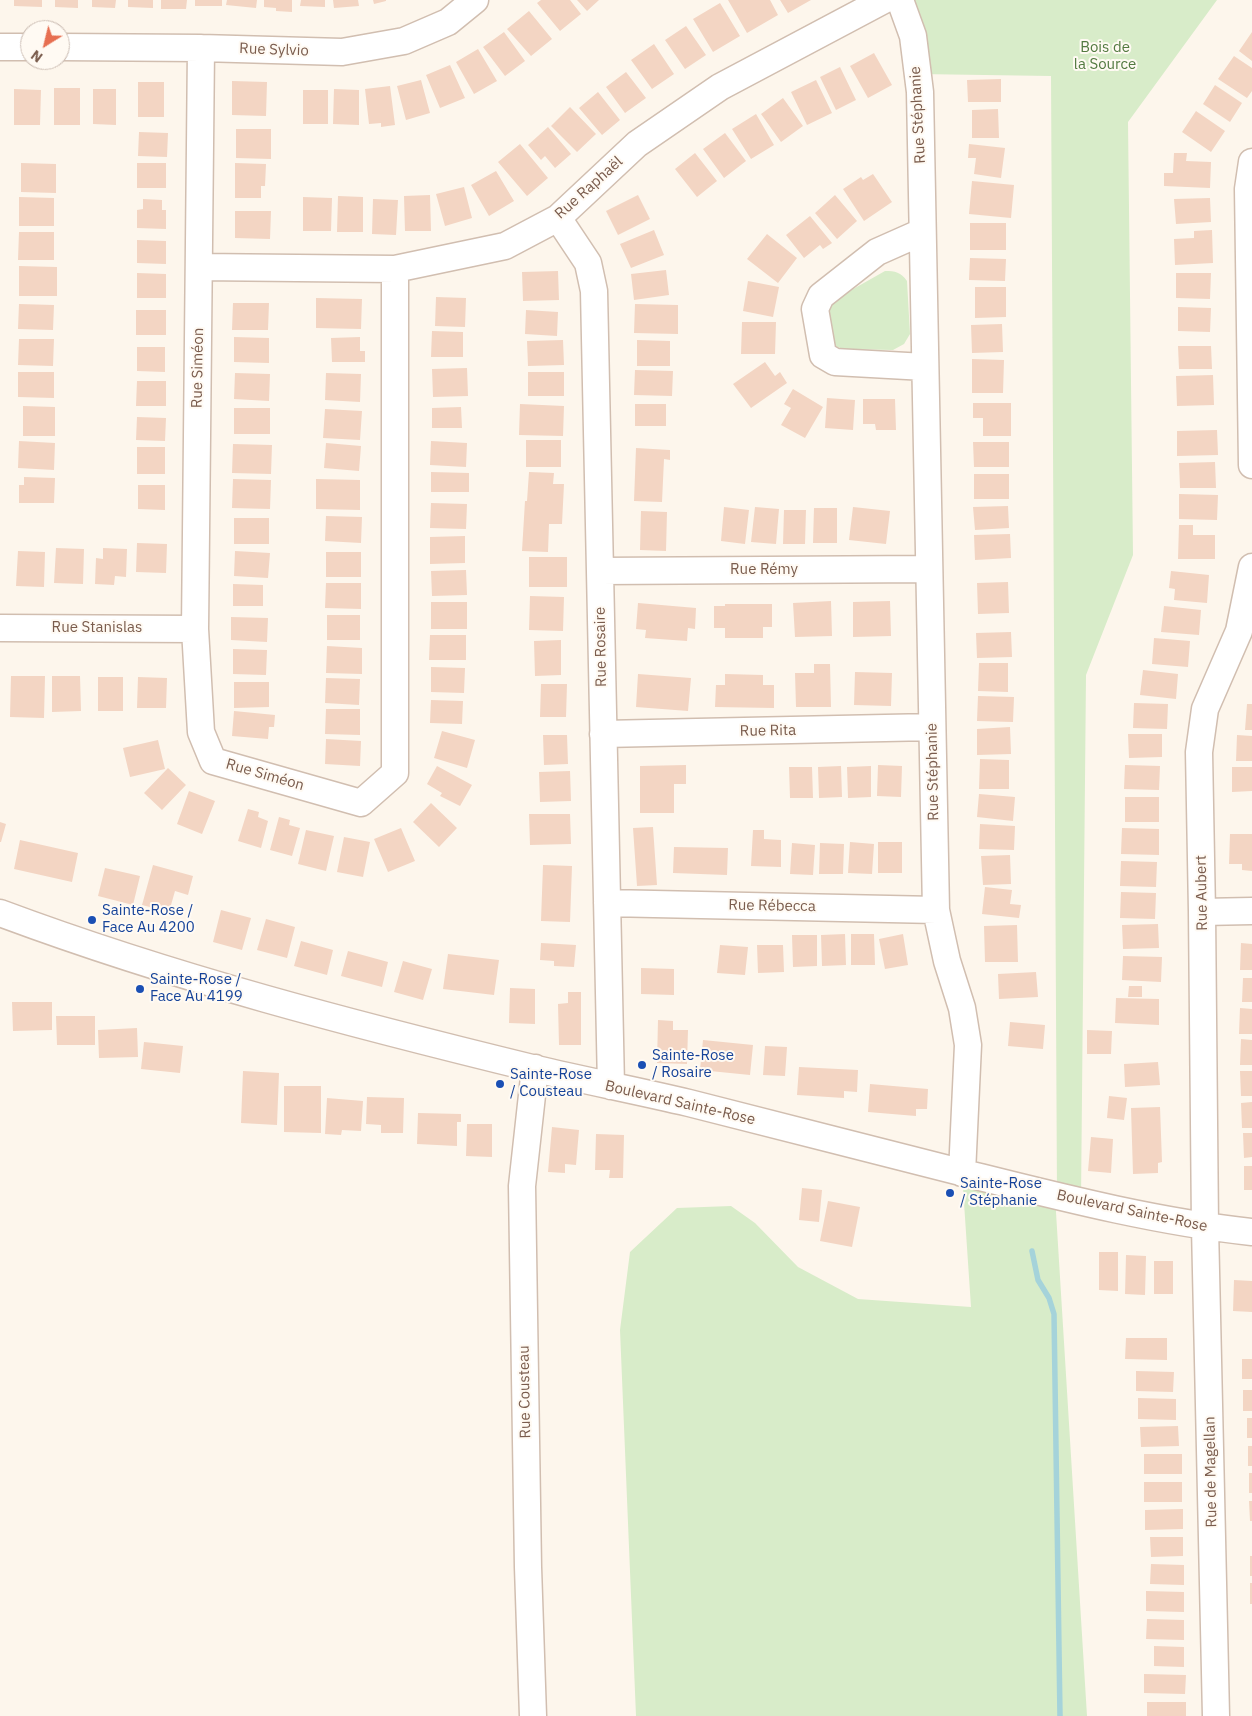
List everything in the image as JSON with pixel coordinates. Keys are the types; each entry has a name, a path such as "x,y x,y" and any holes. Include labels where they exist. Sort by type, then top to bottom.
{"street":[{"name":"Rue Sylvio","path":"70,47 342,52 404,41 448,22 475,0"},
{"name":"Rue Raphaël","path":"200,267 395,269 505,246 558,218 637,144 720,87 884,0"},
{"name":"Rue Stéphanie","path":"900,0 913,36 920,92 936,910 962,1008 968,1045 962,1173"},
{"path":"0,47 20,47"},
{"name":"Rue Siméon","path":"201,48 195,629 201,732 213,761 361,804 395,773 395,269"},
{"path":"1252,162 1248,189 1252,465"},
{"name":"Rue Rosaire","path":"558,218 588,263 594,291 611,1086"},
{"path":"922,232 877,252 821,296 815,310 823,355 834,362 925,366"},
{"name":"Rue Aubert","path":"1205,1227 1199,752 1205,709 1239,631 1252,567"},
{"name":"Rue Rémy","path":"600,571 929,569"},
{"name":"Rue Stanislas","path":"0,628 195,629"},
{"name":"Rue Rita","path":"603,734 932,727"},
{"name":"Rue Rébecca","path":"607,903 936,910"},
{"path":"1202,912 1252,911"},
{"name":"Boulevard Sainte-Rose","path":"0,913 69,939 205,982 333,1017 535,1068 675,1100 1055,1196 1205,1227 1252,1232"},
{"name":"Rue Cousteau","path":"534,1716 528,1567 522,1186 535,1068"},
{"name":"Rue de Magellan","path":"1205,1227 1216,1716"}],"green space":[{"name":"Bois de la Source","path":"900,0 1217,0 1128,122 1133,555 1086,675 1081,1200 1057,1195 1051,76 918,74"},
{"path":"885,271 898,273 907,281 910,334 904,344 893,350 843,349 835,346 831,340 828,309 832,301"},
{"path":"962,1173 1055,1196 1087,1716 636,1716 620,1330 630,1252 677,1208 731,1206 755,1223 798,1267 858,1299 971,1307"}],"building":[{"path":"14,0 42,0 42,7 14,6"},
{"path":"55,0 78,0 78,8 55,7"},
{"path":"92,0 116,0 115,8 92,7"},
{"path":"128,0 153,0 153,8 128,7"},
{"path":"161,0 187,0 186,9 161,9"},
{"path":"195,0 222,0 222,6 195,6"},
{"path":"227,0 257,0 256,8 226,5"},
{"path":"264,0 292,0 292,12 276,11 276,8 264,7"},
{"path":"301,0 325,0 325,7 300,6"},
{"path":"333,0 358,0 359,6 334,8"},
{"path":"373,0 386,0 386,1 374,4"},
{"path":"541,0 570,0 581,14 560,31 537,3"},
{"path":"577,0 599,0 587,11"},
{"path":"728,0 770,0 778,15 747,33"},
{"path":"780,0 811,0 788,13"},
{"path":"720,3 740,36 713,52 693,19"},
{"path":"529,11 552,39 531,56 507,29"},
{"path":"686,26 706,55 685,69 665,40"},
{"path":"504,32 525,61 505,76 483,47"},
{"path":"1252,32 1252,61 1239,51"},
{"path":"654,44 674,74 652,89 631,60"},
{"path":"478,49 497,81 474,94 456,62"},
{"path":"874,53 892,85 868,98 850,66"},
{"path":"1234,56 1252,68 1252,91 1247,98 1218,79"},
{"path":"450,65 465,98 440,108 426,75"},
{"path":"840,67 856,100 836,110 820,77"},
{"path":"626,72 646,98 625,113 606,87"},
{"path":"1001,79 1001,102 968,102 967,80"},
{"path":"421,80 430,113 406,120 397,86"},
{"path":"816,80 832,113 807,125 791,92"},
{"path":"232,81 267,82 266,116 232,115"},
{"path":"138,82 164,82 164,117 138,117"},
{"path":"1215,85 1242,103 1230,122 1203,104"},
{"path":"390,86 395,125 381,127 381,123 369,124 365,89"},
{"path":"54,88 80,88 80,125 54,125"},
{"path":"14,89 41,90 40,125 14,125"},
{"path":"93,89 116,89 116,125 93,124"},
{"path":"334,89 359,90 359,125 333,124"},
{"path":"303,90 328,90 328,124 303,124"},
{"path":"598,92 620,120 602,135 579,108"},
{"path":"783,98 803,126 781,142 761,114"},
{"path":"570,107 596,134 577,152 551,126"},
{"path":"998,109 999,138 972,138 972,110"},
{"path":"1196,111 1225,131 1211,152 1182,132"},
{"path":"756,114 774,145 751,159 732,129"},
{"path":"548,127 571,154 555,168 545,156 541,160 528,145"},
{"path":"236,129 271,129 271,159 236,158"},
{"path":"139,132 168,133 167,157 138,156"},
{"path":"725,133 746,161 724,178 703,149"},
{"path":"520,144 548,178 527,196 498,162"},
{"path":"969,144 1005,148 1001,178 974,174 976,158 968,158"},
{"path":"695,153 717,181 697,197 675,169"},
{"path":"1174,153 1187,153 1186,161 1211,162 1210,188 1164,186 1164,173 1173,173"},
{"path":"21,163 56,164 56,193 21,192"},
{"path":"137,163 166,163 166,188 137,188"},
{"path":"235,163 266,164 265,186 261,186 261,198 235,198"},
{"path":"496,171 514,201 489,216 471,185"},
{"path":"873,174 892,202 864,221 843,189 861,177 863,180"},
{"path":"972,181 1014,185 1011,218 969,214"},
{"path":"464,187 472,218 445,226 436,194"},
{"path":"430,195 431,231 405,231 404,196"},
{"path":"638,195 650,219 618,235 606,211"},
{"path":"835,195 857,221 837,239 815,213"},
{"path":"338,196 363,197 363,232 337,232"},
{"path":"19,197 54,198 54,226 19,226"},
{"path":"303,197 332,198 331,231 303,231"},
{"path":"1210,198 1211,222 1176,224 1174,199"},
{"path":"143,199 162,200 162,210 166,210 166,229 137,228 137,210 143,209"},
{"path":"373,199 398,200 396,235 372,234"},
{"path":"235,211 271,211 270,239 235,238"},
{"path":"810,216 832,243 823,249 820,245 804,258 786,235"},
{"path":"970,223 1006,223 1006,250 970,250"},
{"path":"654,230 664,255 631,268 620,244"},
{"path":"1212,230 1213,263 1175,265 1174,239 1194,238 1194,231"},
{"path":"19,232 54,232 54,260 18,260"},
{"path":"767,234 797,258 778,283 747,259"},
{"path":"137,240 166,241 166,264 137,263"},
{"path":"970,258 1006,259 1005,281 969,280"},
{"path":"19,266 57,267 57,296 19,296"},
{"path":"666,270 669,295 634,300 631,274"},
{"path":"558,271 559,300 523,301 522,272"},
{"path":"137,273 166,274 166,298 137,298"},
{"path":"1176,273 1211,273 1210,299 1176,298"},
{"path":"748,281 779,287 773,317 743,311"},
{"path":"975,287 1006,287 1006,317 975,318"},
{"path":"436,297 466,298 465,327 435,326"},
{"path":"316,298 362,299 361,329 316,328"},
{"path":"233,303 269,303 268,330 232,330"},
{"path":"19,304 54,305 53,330 18,329"},
{"path":"635,304 678,305 678,334 634,333"},
{"path":"1178,307 1211,308 1210,332 1178,331"},
{"path":"136,310 166,310 166,335 136,335"},
{"path":"526,310 558,312 557,336 525,334"},
{"path":"742,322 776,322 775,354 741,354"},
{"path":"1002,324 1003,352 972,353 971,325"},
{"path":"432,331 463,332 463,357 431,357"},
{"path":"234,337 269,338 269,363 234,362"},
{"path":"360,337 360,351 365,351 365,362 332,362 331,338"},
{"path":"19,339 54,339 53,366 18,365"},
{"path":"563,340 564,365 528,366 527,341"},
{"path":"637,340 670,341 670,366 637,366"},
{"path":"1178,346 1211,346 1212,369 1179,369"},
{"path":"137,347 165,347 165,372 137,371"},
{"path":"972,359 1004,360 1003,393 972,393"},
{"path":"765,362 775,376 780,372 787,383 751,408 733,384"},
{"path":"467,368 468,396 433,397 432,369"},
{"path":"635,370 673,371 672,396 634,395"},
{"path":"18,372 54,372 54,398 18,397"},
{"path":"528,372 564,372 564,396 528,396"},
{"path":"235,373 270,374 269,401 234,399"},
{"path":"326,373 361,374 360,402 325,400"},
{"path":"1213,375 1214,405 1177,406 1176,376"},
{"path":"137,381 166,381 166,406 136,406"},
{"path":"793,389 823,407 805,438 781,425 791,408 784,404"},
{"path":"827,398 855,400 853,430 825,428"},
{"path":"863,399 895,399 896,430 876,430 875,424 863,424"},
{"path":"973,403 1011,403 1011,436 983,436 983,418 973,418"},
{"path":"520,404 564,406 563,436 519,435"},
{"path":"635,404 666,404 666,426 635,426"},
{"path":"23,406 55,407 55,436 23,436"},
{"path":"461,407 462,428 432,428 432,408"},
{"path":"234,408 270,408 270,434 234,434"},
{"path":"325,409 362,411 360,440 323,438"},
{"path":"137,417 166,418 165,441 136,440"},
{"path":"1217,430 1218,455 1177,456 1177,431"},
{"path":"526,440 561,440 561,467 526,467"},
{"path":"19,441 55,443 54,470 18,468"},
{"path":"431,441 467,443 466,467 430,465"},
{"path":"973,442 1009,442 1009,467 974,467"},
{"path":"326,443 361,446 359,471 324,468"},
{"path":"233,444 272,445 271,474 232,473"},
{"path":"137,447 165,447 165,474 137,474"},
{"path":"636,448 670,450 670,460 664,459 662,502 634,501"},
{"path":"1215,462 1216,488 1180,488 1179,463"},
{"path":"431,472 469,473 469,492 431,492"},
{"path":"529,472 554,473 553,484 564,484 562,524 549,524 548,552 522,551"},
{"path":"974,474 1009,474 1009,499 974,499"},
{"path":"24,477 55,478 54,503 19,503 19,485 24,485"},
{"path":"233,479 271,480 270,509 232,508"},
{"path":"316,479 360,480 360,510 316,509"},
{"path":"138,485 165,485 165,510 138,509"},
{"path":"1179,494 1218,495 1217,520 1179,519"},
{"path":"431,503 467,504 466,529 430,528"},
{"path":"1008,506 1009,528 975,530 973,507"},
{"path":"724,507 749,510 745,544 721,541"},
{"path":"755,507 779,509 776,544 751,542"},
{"path":"853,507 890,511 886,544 849,540"},
{"path":"814,508 837,508 837,543 813,543"},
{"path":"784,510 806,510 805,544 783,544"},
{"path":"641,511 667,512 666,551 640,550"},
{"path":"326,516 362,517 361,543 325,541"},
{"path":"234,518 269,518 269,544 234,544"},
{"path":"1179,525 1193,525 1193,535 1215,535 1215,559 1178,559"},
{"path":"1010,534 1011,558 975,560 974,535"},
{"path":"465,536 465,563 430,564 430,537"},
{"path":"137,543 167,544 166,573 136,572"},
{"path":"56,548 84,549 83,584 54,583"},
{"path":"103,548 127,549 126,577 115,576 114,585 95,584 96,558 103,559"},
{"path":"18,551 45,552 44,587 16,586"},
{"path":"235,551 270,553 268,578 234,576"},
{"path":"326,552 361,552 361,577 326,577"},
{"path":"529,557 567,557 567,587 529,587"},
{"path":"466,570 467,595 432,596 431,571"},
{"path":"1171,571 1209,575 1207,603 1174,600 1175,589 1169,588"},
{"path":"1008,582 1009,613 978,614 977,583"},
{"path":"326,583 361,583 361,609 325,608"},
{"path":"233,584 263,585 263,606 233,606"},
{"path":"530,596 564,597 563,631 529,630"},
{"path":"831,601 832,636 795,637 793,603"},
{"path":"890,601 891,636 853,637 853,602"},
{"path":"431,602 467,602 467,629 431,629"},
{"path":"638,603 696,608 695,629 688,628 687,641 645,638 646,630 636,629"},
{"path":"725,604 772,604 772,627 763,627 763,638 725,638 725,628 714,628 714,606 725,606"},
{"path":"1164,606 1201,610 1199,635 1161,632"},
{"path":"327,615 360,615 360,640 327,640"},
{"path":"231,617 268,618 267,642 231,640"},
{"path":"1011,632 1012,657 977,658 976,633"},
{"path":"430,635 466,635 466,660 429,660"},
{"path":"1154,638 1190,641 1188,667 1152,664"},
{"path":"561,640 561,675 535,676 534,641"},
{"path":"327,646 362,648 362,674 326,673"},
{"path":"233,649 267,650 266,675 233,674"},
{"path":"979,663 1008,663 1008,692 978,691"},
{"path":"814,664 830,664 831,707 796,707 795,673 814,673"},
{"path":"431,667 465,668 464,693 431,692"},
{"path":"1143,670 1178,674 1176,699 1140,695"},
{"path":"855,672 892,673 891,706 854,705"},
{"path":"638,674 691,678 688,711 636,707"},
{"path":"725,674 763,675 763,685 774,685 774,708 715,707 716,685 725,685"},
{"path":"11,676 45,676 44,718 10,717"},
{"path":"52,676 80,676 81,711 52,712"},
{"path":"98,677 123,677 123,711 98,711"},
{"path":"138,677 167,678 166,708 137,708"},
{"path":"326,678 360,679 359,705 325,703"},
{"path":"234,682 269,682 269,707 234,708"},
{"path":"541,684 567,684 566,717 540,717"},
{"path":"978,696 1014,697 1013,722 977,721"},
{"path":"431,700 463,701 462,724 430,723"},
{"path":"1134,703 1168,704 1167,729 1133,728"},
{"path":"1247,704 1252,704 1252,730 1245,730"},
{"path":"326,709 360,709 360,735 325,734"},
{"path":"234,711 275,715 274,727 269,727 268,739 232,736"},
{"path":"1010,727 1011,754 977,755 977,729"},
{"path":"442,731 475,740 467,768 434,758"},
{"path":"1128,734 1162,734 1162,757 1129,758"},
{"path":"543,735 567,735 568,764 544,765"},
{"path":"1237,735 1252,736 1252,761 1236,761"},
{"path":"326,739 361,741 360,766 325,764"},
{"path":"158,740 165,769 130,777 123,748"},
{"path":"980,759 1009,760 1009,789 979,789"},
{"path":"686,765 686,784 674,784 674,813 640,813 640,766"},
{"path":"878,765 902,766 901,797 877,796"},
{"path":"1125,765 1160,766 1159,790 1124,789"},
{"path":"437,766 472,785 460,806 440,796 442,793 427,784"},
{"path":"841,766 842,797 819,798 818,767"},
{"path":"871,766 871,797 848,798 847,767"},
{"path":"789,767 812,767 813,798 790,798"},
{"path":"1232,767 1252,767 1252,791 1232,792"},
{"path":"168,768 186,785 162,810 144,793"},
{"path":"570,771 571,801 540,802 539,772"},
{"path":"189,791 215,801 202,834 177,824"},
{"path":"979,794 1015,797 1013,821 977,817"},
{"path":"1125,797 1159,797 1159,822 1125,822"},
{"path":"431,803 457,828 439,847 413,822"},
{"path":"248,809 259,812 258,817 268,821 261,848 238,841"},
{"path":"529,814 570,814 571,844 530,845"},
{"path":"279,817 290,820 289,825 300,828 292,856 270,850"},
{"path":"0,822 6,824 1,842 0,842"},
{"path":"980,824 1015,826 1014,850 979,849"},
{"path":"653,827 657,885 637,886 633,828"},
{"path":"401,828 415,861 388,872 374,839"},
{"path":"1122,828 1159,829 1159,855 1121,854"},
{"path":"306,830 334,836 326,871 298,864"},
{"path":"753,830 764,830 764,839 781,840 781,867 751,866"},
{"path":"1230,834 1252,834 1252,871 1242,870 1242,864 1229,864"},
{"path":"344,837 370,842 363,877 337,872"},
{"path":"20,840 78,853 72,882 14,869"},
{"path":"850,842 874,844 872,874 848,873"},
{"path":"878,842 902,842 902,873 878,873"},
{"path":"792,843 815,845 813,875 790,874"},
{"path":"820,843 844,844 843,874 819,874"},
{"path":"674,847 728,848 727,875 673,873"},
{"path":"1010,855 1011,884 983,885 981,856"},
{"path":"1121,861 1157,862 1156,887 1120,886"},
{"path":"153,865 193,876 188,895 175,891 169,912 142,905"},
{"path":"543,865 572,866 570,922 541,921"},
{"path":"105,868 140,876 133,905 98,896"},
{"path":"985,887 1012,890 1010,904 1021,905 1019,918 982,914"},
{"path":"1121,892 1156,893 1155,919 1120,918"},
{"path":"221,910 251,918 242,950 213,942"},
{"path":"266,919 295,927 287,958 257,950"},
{"path":"1158,924 1159,948 1123,949 1122,925"},
{"path":"1017,925 1018,962 985,962 984,926"},
{"path":"845,934 846,965 822,966 821,935"},
{"path":"851,934 874,934 875,965 851,965"},
{"path":"903,934 908,965 885,969 879,939"},
{"path":"792,935 817,935 817,966 793,967"},
{"path":"301,941 333,950 327,975 294,966"},
{"path":"541,943 576,945 574,967 554,966 554,961 540,960"},
{"path":"1241,943 1252,944 1252,970 1240,970"},
{"path":"720,945 748,947 745,975 717,973"},
{"path":"757,945 783,945 784,972 758,973"},
{"path":"348,951 388,962 382,987 341,976"},
{"path":"448,954 499,960 494,995 443,989"},
{"path":"1123,956 1162,957 1161,982 1122,980"},
{"path":"403,961 432,969 423,1000 394,992"},
{"path":"641,968 674,969 674,995 641,994"},
{"path":"1036,972 1038,997 999,999 998,974"},
{"path":"1243,978 1252,978 1252,1002 1242,1002"},
{"path":"1129,986 1142,986 1142,997 1128,997"},
{"path":"510,988 535,989 535,1024 509,1023"},
{"path":"568,992 581,992 581,1045 559,1045 558,1004 568,1003"},
{"path":"1116,998 1159,999 1159,1025 1115,1023"},
{"path":"12,1002 52,1002 52,1030 13,1031"},
{"path":"1240,1008 1252,1009 1252,1034 1239,1034"},
{"path":"56,1016 95,1016 95,1045 57,1045"},
{"path":"658,1020 673,1021 673,1030 688,1030 687,1064 657,1063"},
{"path":"1010,1022 1045,1025 1043,1049 1008,1046"},
{"path":"137,1028 138,1057 99,1058 98,1030"},
{"path":"1087,1030 1112,1031 1111,1054 1087,1054"},
{"path":"1241,1039 1252,1040 1252,1065 1240,1065"},
{"path":"703,1040 753,1045 750,1075 700,1070"},
{"path":"144,1042 183,1046 180,1073 141,1069"},
{"path":"765,1046 787,1047 785,1076 763,1075"},
{"path":"1158,1062 1160,1085 1125,1087 1124,1064"},
{"path":"799,1067 858,1070 857,1092 844,1091 844,1098 797,1095"},
{"path":"243,1071 279,1073 277,1125 241,1123"},
{"path":"1240,1071 1252,1071 1252,1096 1241,1096"},
{"path":"870,1084 928,1089 927,1109 916,1109 916,1116 868,1112"},
{"path":"284,1086 321,1086 321,1133 284,1132"},
{"path":"1109,1096 1127,1098 1124,1120 1107,1118"},
{"path":"367,1097 404,1098 403,1133 381,1133 381,1125 366,1124"},
{"path":"327,1098 363,1101 361,1131 342,1130 341,1135 325,1134"},
{"path":"1252,1102 1252,1128 1242,1128 1241,1103"},
{"path":"1160,1107 1162,1162 1158,1163 1158,1173 1133,1174 1131,1108"},
{"path":"418,1113 461,1114 461,1122 457,1122 457,1146 417,1144"},
{"path":"467,1124 492,1124 492,1157 466,1156"},
{"path":"552,1127 579,1130 576,1165 565,1164 565,1173 548,1172"},
{"path":"1243,1133 1252,1133 1252,1157 1244,1158"},
{"path":"596,1134 624,1135 623,1178 609,1178 610,1170 595,1170"},
{"path":"1091,1137 1113,1139 1111,1173 1088,1171"},
{"path":"1244,1166 1252,1166 1252,1190 1244,1190"},
{"path":"802,1188 822,1190 819,1222 799,1220"},
{"path":"828,1201 860,1207 852,1247 820,1241"},
{"path":"1099,1252 1118,1252 1118,1291 1099,1290"},
{"path":"1126,1255 1146,1256 1145,1295 1125,1294"},
{"path":"1154,1261 1173,1261 1173,1294 1154,1294"},
{"path":"1234,1280 1252,1281 1252,1312 1233,1311"},
{"path":"1126,1338 1167,1338 1167,1360 1125,1359"},
{"path":"1242,1359 1252,1359 1252,1379 1242,1379"},
{"path":"1136,1371 1174,1372 1173,1392 1136,1391"},
{"path":"1243,1390 1252,1390 1252,1411 1243,1411"},
{"path":"1138,1398 1176,1399 1176,1420 1138,1419"},
{"path":"1247,1418 1252,1418 1252,1438 1247,1438"},
{"path":"1178,1426 1179,1446 1141,1447 1140,1427"},
{"path":"1248,1446 1252,1446 1252,1466 1248,1466"},
{"path":"1144,1454 1182,1454 1182,1474 1144,1474"},
{"path":"1249,1473 1252,1473 1252,1493 1249,1493"},
{"path":"1144,1482 1182,1482 1182,1502 1144,1502"},
{"path":"1249,1501 1252,1501 1252,1521 1250,1521"},
{"path":"1183,1509 1183,1529 1145,1530 1145,1510"},
{"path":"1150,1537 1183,1537 1183,1556 1151,1557"},
{"path":"1250,1556 1252,1556 1252,1576 1250,1576"},
{"path":"1151,1564 1184,1565 1184,1585 1150,1584"},
{"path":"1250,1583 1252,1583 1252,1604 1250,1604"},
{"path":"1146,1591 1184,1592 1184,1612 1146,1611"},
{"path":"1147,1619 1184,1620 1184,1640 1146,1639"},
{"path":"1154,1646 1184,1647 1184,1667 1154,1666"},
{"path":"1144,1674 1186,1675 1185,1694 1144,1693"},
{"path":"1147,1702 1186,1702 1186,1716 1147,1716"}],"waterway":[{"path":"1032,1251 1038,1280 1049,1298 1054,1314 1060,1716"}],"place":[{"name":"Sainte-Rose / Face Au 4200","path":"92,920"},
{"name":"Sainte-Rose / Face Au 4199","path":"140,989"},
{"name":"Sainte-Rose / Rosaire","path":"642,1065"},
{"name":"Sainte-Rose / Cousteau","path":"500,1084"},
{"name":"Sainte-Rose / Stéphanie","path":"950,1193"}]}
